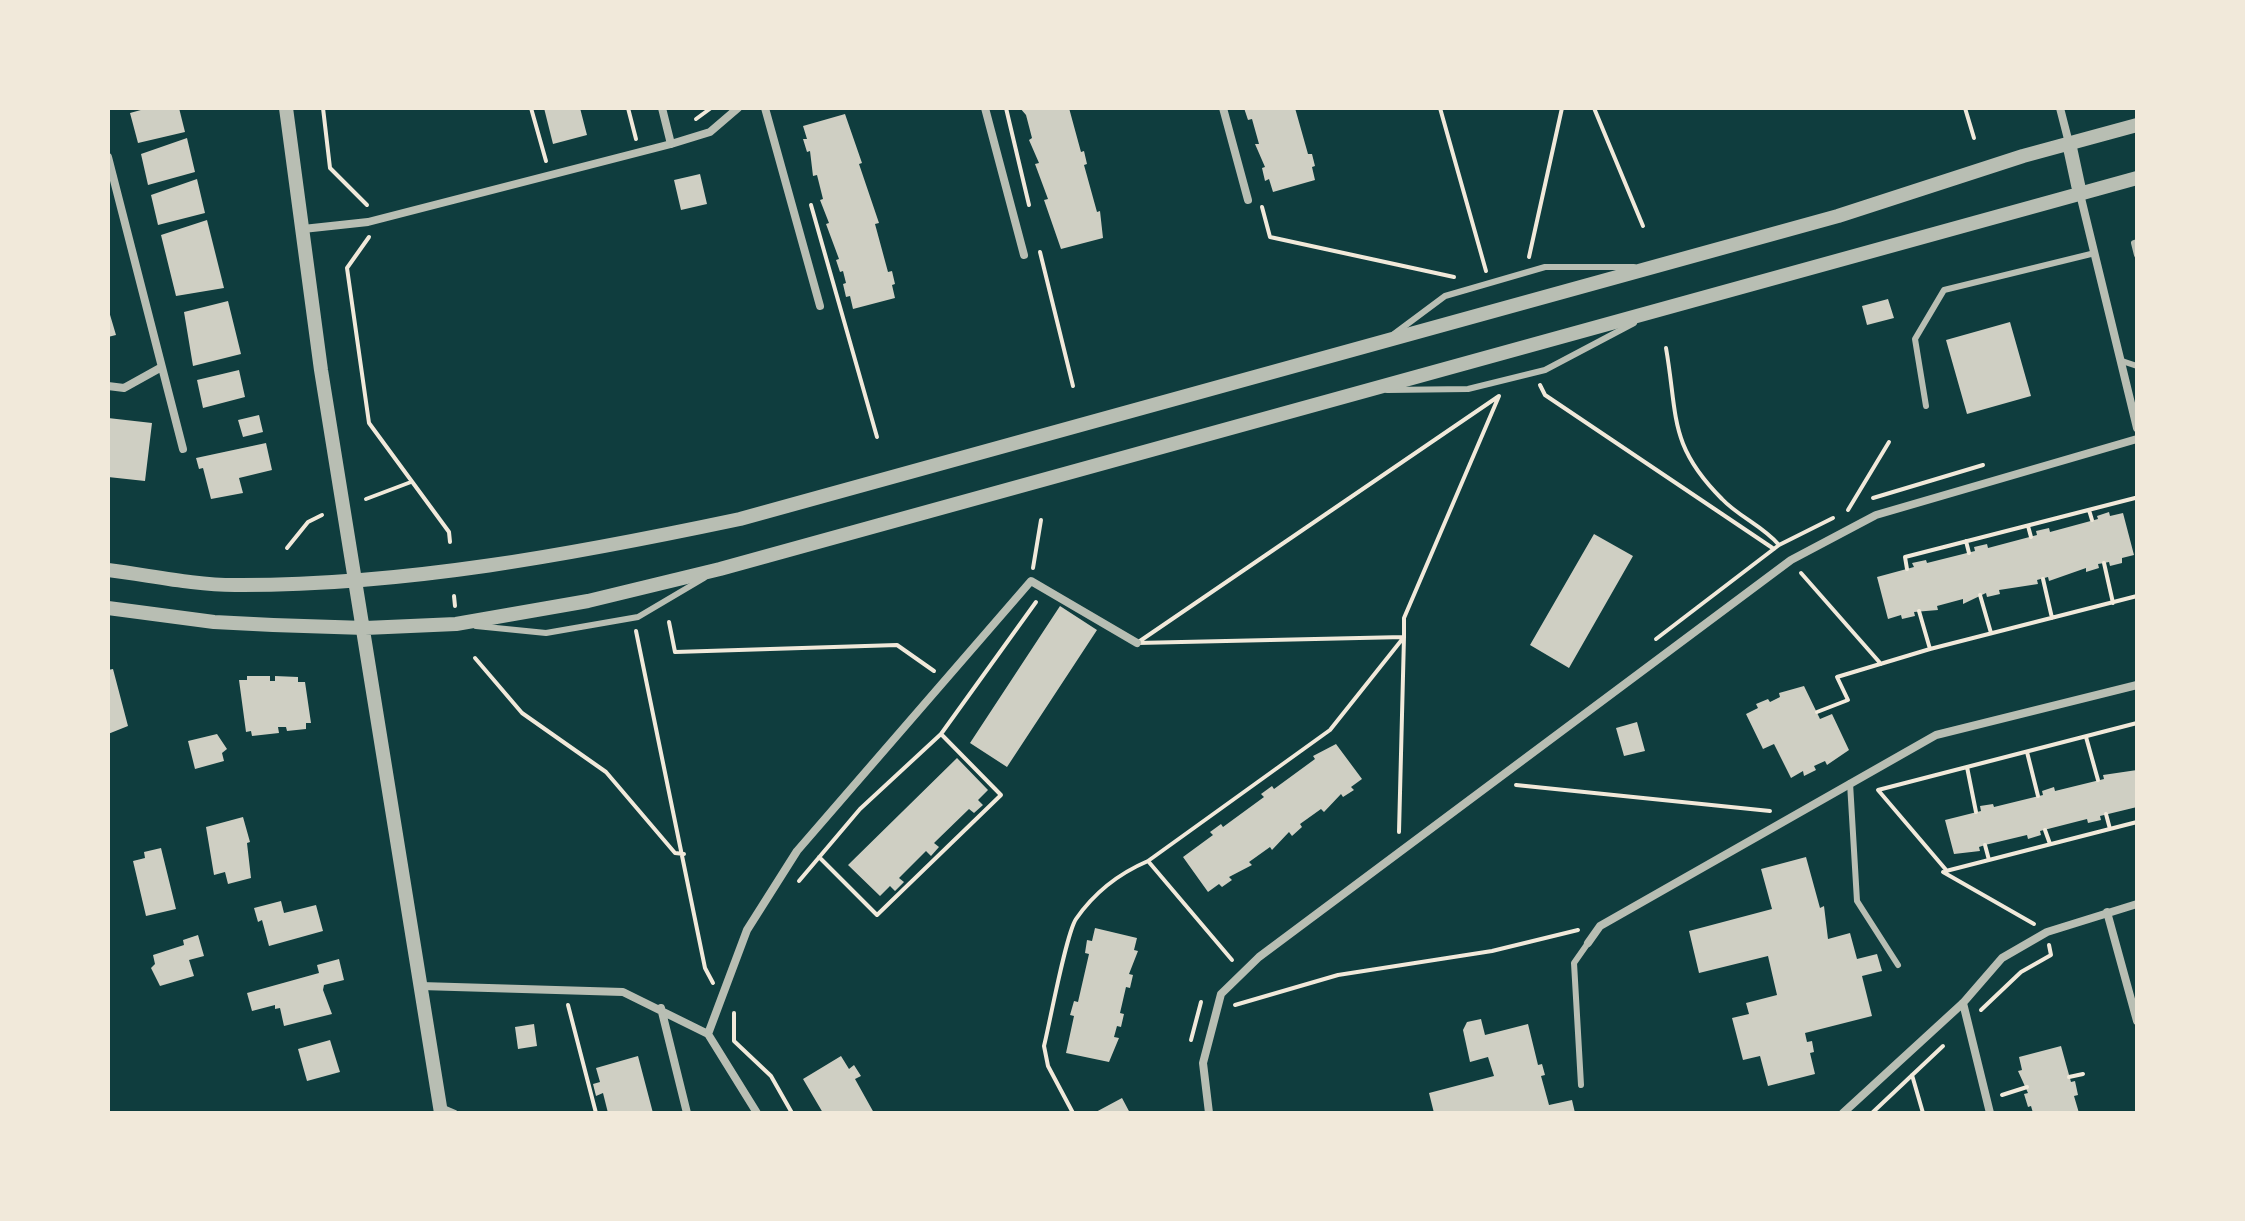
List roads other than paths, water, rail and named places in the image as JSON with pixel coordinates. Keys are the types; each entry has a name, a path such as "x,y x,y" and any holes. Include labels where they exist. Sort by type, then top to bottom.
{"street":[{"path":"286,108 355,581 441,1110"},
{"path":"662,108 671,144"},
{"path":"303,229 368,222 671,144 710,132 738,108"},
{"path":"765,108 820,306"},
{"path":"985,108 1024,255"},
{"path":"1223,108 1248,200"},
{"path":"2060,108 2137,428"},
{"path":"108,570 232,585 355,581 606,547 740,519 1838,216 2069,143 2137,125"},
{"path":"108,157 183,449"},
{"path":"108,608 214,622 365,628 456,624 588,601 720,569 2137,178"},
{"path":"108,386 124,388 160,368"},
{"path":"1209,1113 1203,1063 1221,994 1259,957 1791,560 1876,515 2137,439"},
{"path":"708,1034 747,930 797,851 1031,581 1137,643"},
{"path":"1588,943 1600,926 1936,735 2137,685"},
{"path":"1843,1113 1963,1003 2002,958 2047,932 2137,904"},
{"path":"2107,912 2137,1021"},
{"path":"421,986 623,992 661,1008 708,1034 757,1113"},
{"path":"1963,1003 1990,1113"},
{"path":"661,1008 687,1113"}],"lane":[{"path":"2137,242 2134,243 2137,255"},
{"path":"1926,406 1915,339 1944,290 2095,253"},
{"path":"1382,343 1445,296 1545,267 1654,267"},
{"path":"1364,390 1468,389 1545,370 1665,306"},
{"path":"2122,361 2137,366"},
{"path":"456,624 546,633 638,617 720,569"},
{"path":"1850,783 1857,901 1898,965"},
{"path":"1581,1085 1574,963 1588,943"},
{"path":"441,1110 455,1113"}]}
